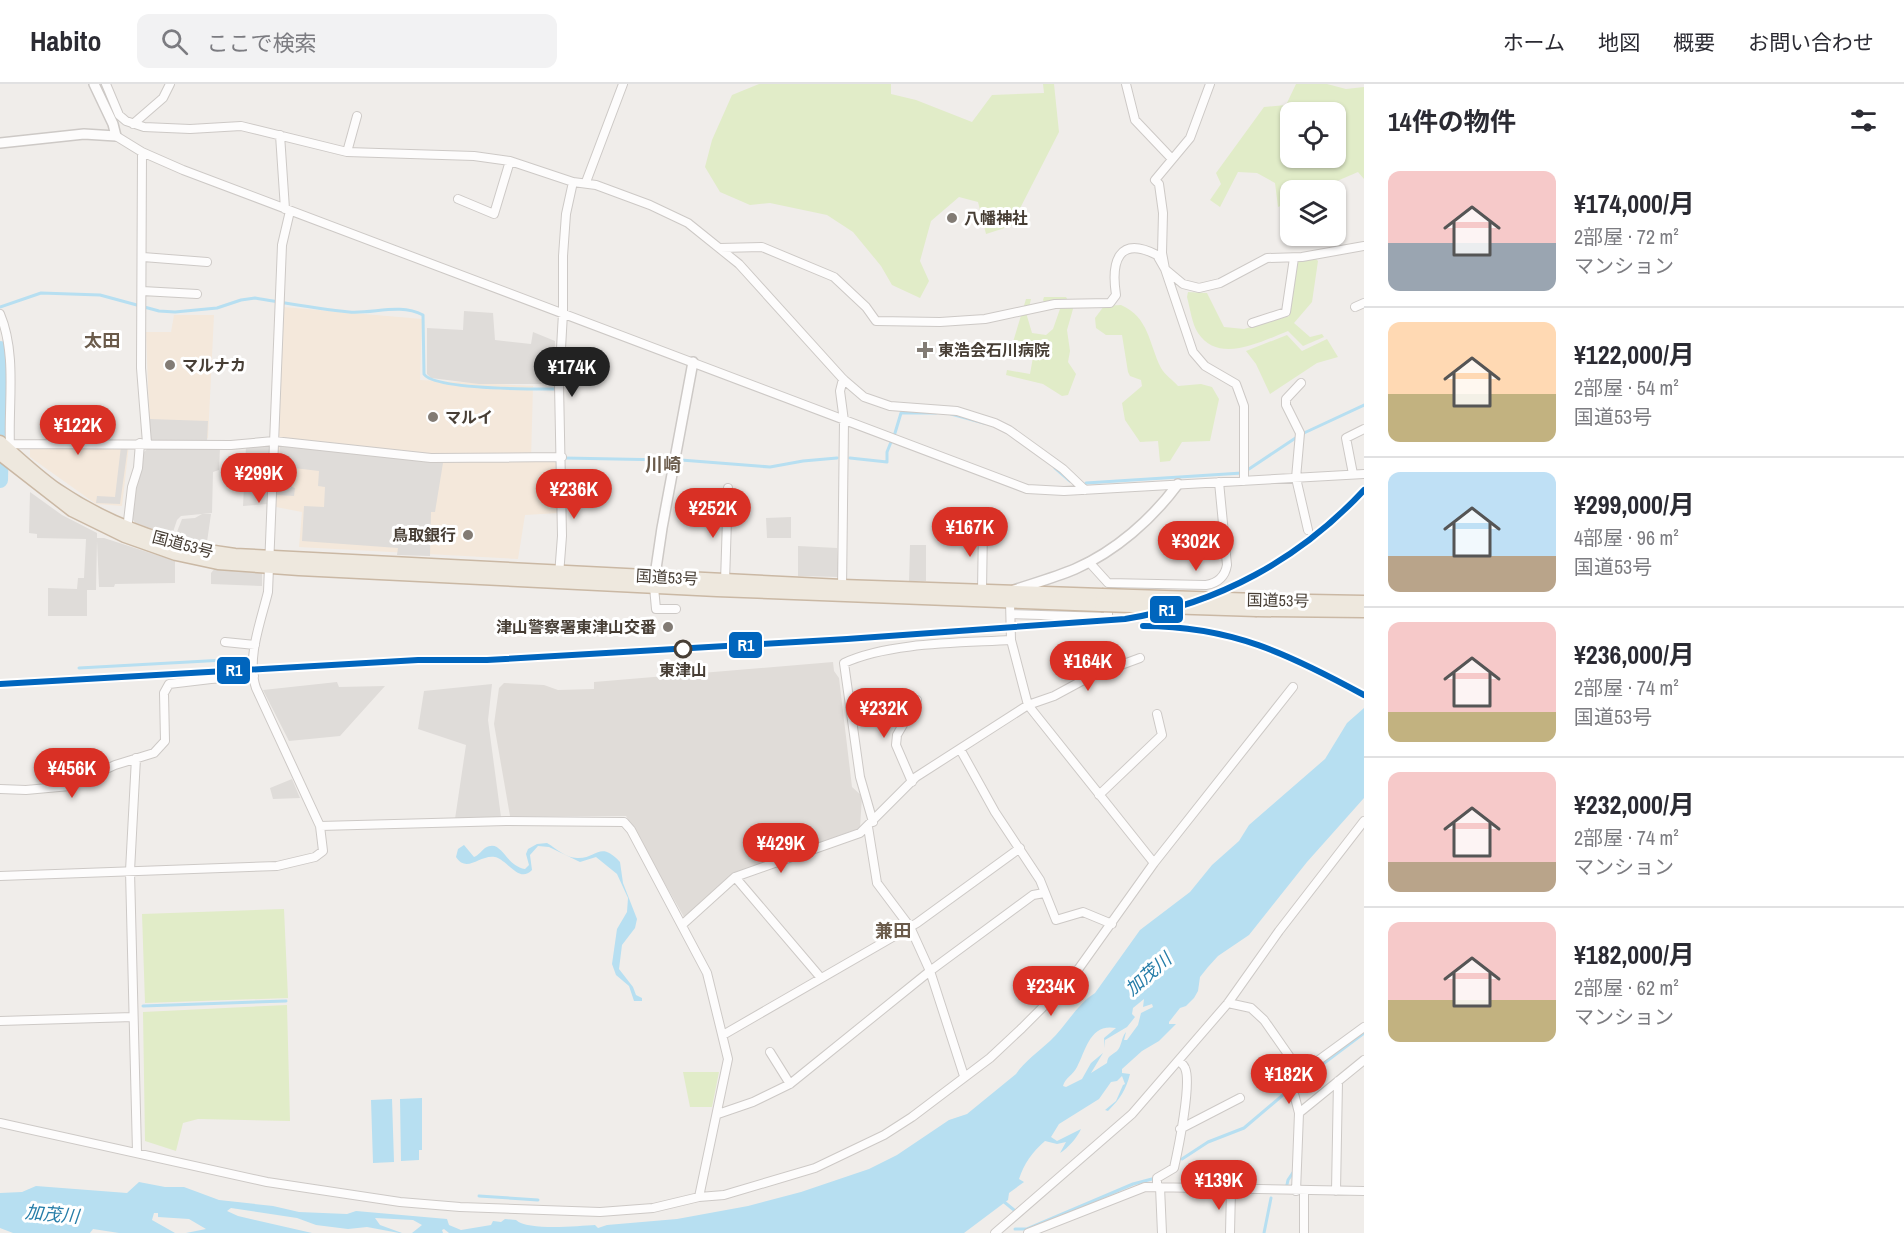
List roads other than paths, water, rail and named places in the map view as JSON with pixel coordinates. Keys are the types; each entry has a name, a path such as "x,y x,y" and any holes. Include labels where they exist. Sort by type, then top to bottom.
{"highway":[{"name":"国道53号","path":"6,451 58,490 127,532 187,548 270,562 842,591 1010,603 1102,600 1362,608"},
{"name":"国道53号","path":"842,591 982,591 1010,603"}],"street":[{"path":"94,84 113,124 116,136"},
{"path":"106,84 119,115 133,124 151,128 190,129 241,126 346,152 474,156 510,160 573,182 586,182 650,206 688,223 756,280 843,379 864,397 881,404 957,411 995,423 1009,430 1063,469 1085,490"},
{"path":"133,124 163,98 170,84"},
{"path":"1126,84 1135,120 1172,159"},
{"path":"1210,84 1190,138 1155,180 1159,183 1163,213 1162,253 1165,269 1197,360 1238,386 1244,406 1244,481"},
{"path":"586,182 620,85"},
{"path":"346,152 357,116"},
{"path":"0,143 84,134 116,136 142,152 183,170 1027,489 1085,490 1364,474"},
{"path":"0,876 277,866 315,857 323,851 320,826 256,688 254,676 255,645 268,592 282,245 287,210 280,135"},
{"path":"127,532 132,487 144,443 141,368 142,152"},
{"path":"458,199 494,214 510,160"},
{"path":"559,576 562,536 559,384 563,313 562,256 573,182"},
{"path":"720,248 762,247 834,277 866,307 876,321 940,322 985,319 1054,304 1110,303 1116,295 1115,261 1118,255 1126,250 1151,252 1157,255 1165,269 1183,284 1199,288 1220,283 1267,258 1294,258 1364,246"},
{"path":"142,257 207,262"},
{"path":"1252,323 1286,312 1294,258"},
{"path":"142,291 197,294"},
{"path":"1355,307 1364,303"},
{"path":"0,314 6,328 9,360 6,451 144,443 231,444 274,441 430,458 562,457"},
{"path":"676,609 656,609 654,582 693,362"},
{"path":"842,591 844,421 840,391 843,379"},
{"path":"1301,383 1286,399 1286,405 1300,433 1296,478 1308,530"},
{"path":"1353,474 1346,438 1364,429"},
{"path":"1108,583 1206,585 1220,580 1227,562 1219,482"},
{"path":"1010,603 1089,562 1112,547 1149,517 1178,484"},
{"path":"725,585 728,488"},
{"path":"982,591 983,526"},
{"path":"1010,603 1108,617 1108,583 1089,562"},
{"path":"1010,603 1011,640 1028,705 1154,863"},
{"path":"964,1076 930,971 910,927 878,883 844,663 860,655 1011,640"},
{"path":"225,642 255,645"},
{"path":"683,924 735,877 860,833 912,782 1028,705 1054,696 1091,676 1140,658"},
{"path":"0,789 26,790 70,786 115,765 154,753 165,741 164,693 169,684 254,676"},
{"path":"0,1123 137,1152 171,1163 267,1182 400,1202 460,1207 600,1212 653,1208 699,1197 724,1195 815,1168 884,1135 912,1117 990,1058 1022,1029 1072,978 1154,863 1293,687"},
{"path":"912,782 896,745 897,735 917,700"},
{"path":"1099,795 1162,735 1157,714"},
{"path":"960,749 995,813 1040,880 1056,920 1083,912 1112,924"},
{"path":"136,758 130,870 137,1152"},
{"path":"320,826 506,820 624,822 631,830 683,924 707,973 728,1059 699,1197"},
{"path":"1002,1231 1123,1122 1179,1061 1228,1003 1279,931 1364,821"},
{"path":"723,1035 910,927 1020,848"},
{"path":"735,877 820,978"},
{"path":"718,1114 753,1102 790,1084 930,971 1033,895 1044,893"},
{"path":"1228,1003 1251,1008 1264,1020 1301,1073"},
{"path":"0,1021 133,1017"},
{"path":"1304,1233 1300,1191 1299,1113 1291,1082 1364,1027"},
{"path":"770,1052 790,1084"},
{"path":"1299,1113 1364,1060"},
{"path":"1162,1233 1157,1178 1174,1168 1187,1085 1186,1069 1179,1061"},
{"path":"1336,1191 1338,1081"},
{"path":"1180,1129 1240,1098"},
{"path":"1028,1233 1145,1187 1364,1191"},
{"path":"1230,1233 1232,1189"}],"water":[{"path":"906,690 911,705 904,716 901,706 901,716 876,719 874,707 901,705 900,691"},
{"name":"加茂川","path":"1364,708 1364,798 1307,862 1249,935 1218,956 1208,967 1200,977 1198,991 1194,998 1186,1006 1180,1008 1169,1022 1169,1024 1176,1024 1159,1041 1142,1051 1122,1069 1122,1073 1130,1074 1124,1090 1112,1107 1108,1111 1105,1110 1116,1101 1125,1084 1122,1076 1117,1081 1111,1082 1099,1099 1059,1124 1051,1137 1057,1141 1081,1129 1069,1146 1060,1153 1066,1142 1057,1144 1045,1141 1032,1154 1023,1168 1019,1179 1024,1182 1009,1193 1008,1200 964,1233 449,1233 444,1229 443,1233 412,1233 422,1225 413,1220 375,1218 380,1225 402,1233 399,1233 367,1227 348,1229 316,1225 297,1218 231,1208 227,1211 238,1216 312,1233 186,1233 206,1229 189,1219 158,1217 158,1213 154,1213 152,1220 175,1233 119,1233 93,1229 90,1233 13,1233 0,1228 0,1193 22,1192 36,1186 127,1193 139,1182 165,1187 184,1187 219,1200 273,1206 299,1212 347,1214 356,1211 447,1219 449,1225 461,1230 491,1225 493,1221 501,1222 505,1219 516,1220 531,1226 595,1225 598,1228 607,1225 677,1219 748,1206 801,1192 869,1169 897,1155 949,1120 967,1114 1016,1074 1095,993 1140,930 1190,892 1212,865 1239,841 1249,825 1325,759 1347,723","holes":["1144,999 1143,1007 1152,1004 1153,1007 1141,1013 1138,1025 1127,1040 1124,1040 1126,1032 1119,1049 1109,1057 1107,1063 1091,1073 1103,1053 1091,1063 1082,1079 1066,1087 1063,1086 1075,1070 1086,1046 1095,1034 1100,1030 1116,1028 1104,1038 1105,1048 1105,1040 1127,1027 1135,1017 1132,1014 1133,1008"]},
{"path":"547,843 564,854 549,847 538,846 530,855 532,870 527,874 518,873 495,857 465,864 456,857 458,849 464,845 474,857 485,848 495,846 512,863 525,869 529,865 526,854 528,849 537,844"},
{"path":"603,851 620,862 623,883 637,919 635,928 622,945 619,969 642,1001 634,1001 629,986 616,975 612,964 617,929 627,912 628,898 617,874 596,857 580,862 567,856 584,858"},
{"path":"422,1098 422,1150 419,1150 419,1160 401,1161 400,1099"},
{"path":"392,1099 394,1162 373,1163 371,1100"}],"waterway":[{"path":"0,307 41,293 100,295 159,311 175,312 217,308 255,298 349,312 405,310 423,315 424,374 432,379 487,388 558,389"},
{"path":"0,349 3,361 0,480"},
{"path":"1304,433 1364,405"},
{"path":"895,433 901,413 936,413"},
{"path":"951,414 984,423"},
{"path":"1249,469 1297,437"},
{"path":"850,458 887,462 887,452 891,442"},
{"path":"564,458 668,460"},
{"path":"681,460 770,467 837,458"},
{"path":"1055,468 1070,481"},
{"path":"1086,483 1242,473"},
{"path":"79,668 243,659"},
{"path":"143,1006 286,1001"},
{"path":"1295,1085 1364,1033"},
{"path":"1182,1159 1208,1142 1244,1128 1290,1089"},
{"path":"1286,1189 1288,1180 1294,1171"},
{"path":"1015,1229 1027,1229 1133,1184 1152,1179"},
{"path":"479,1196 538,1200"},
{"path":"1264,1233 1271,1198"},
{"path":"1003,1201 1014,1210"}],"place":[{"name":"八幡神社","path":"952,218"},
{"name":"東浩会石川病院","path":"925,350"},
{"name":"マルナカ","path":"170,365"},
{"name":"マルイ","path":"433,417"},
{"name":"鳥取銀行","path":"468,535"},
{"name":"津山警察署東津山交番","path":"668,627"},
{"name":"東津山","path":"683,649"}],"district":[{"name":"太田","path":"102,340"},
{"name":"川崎","path":"663,464"},
{"name":"兼田","path":"893,930"}]}
